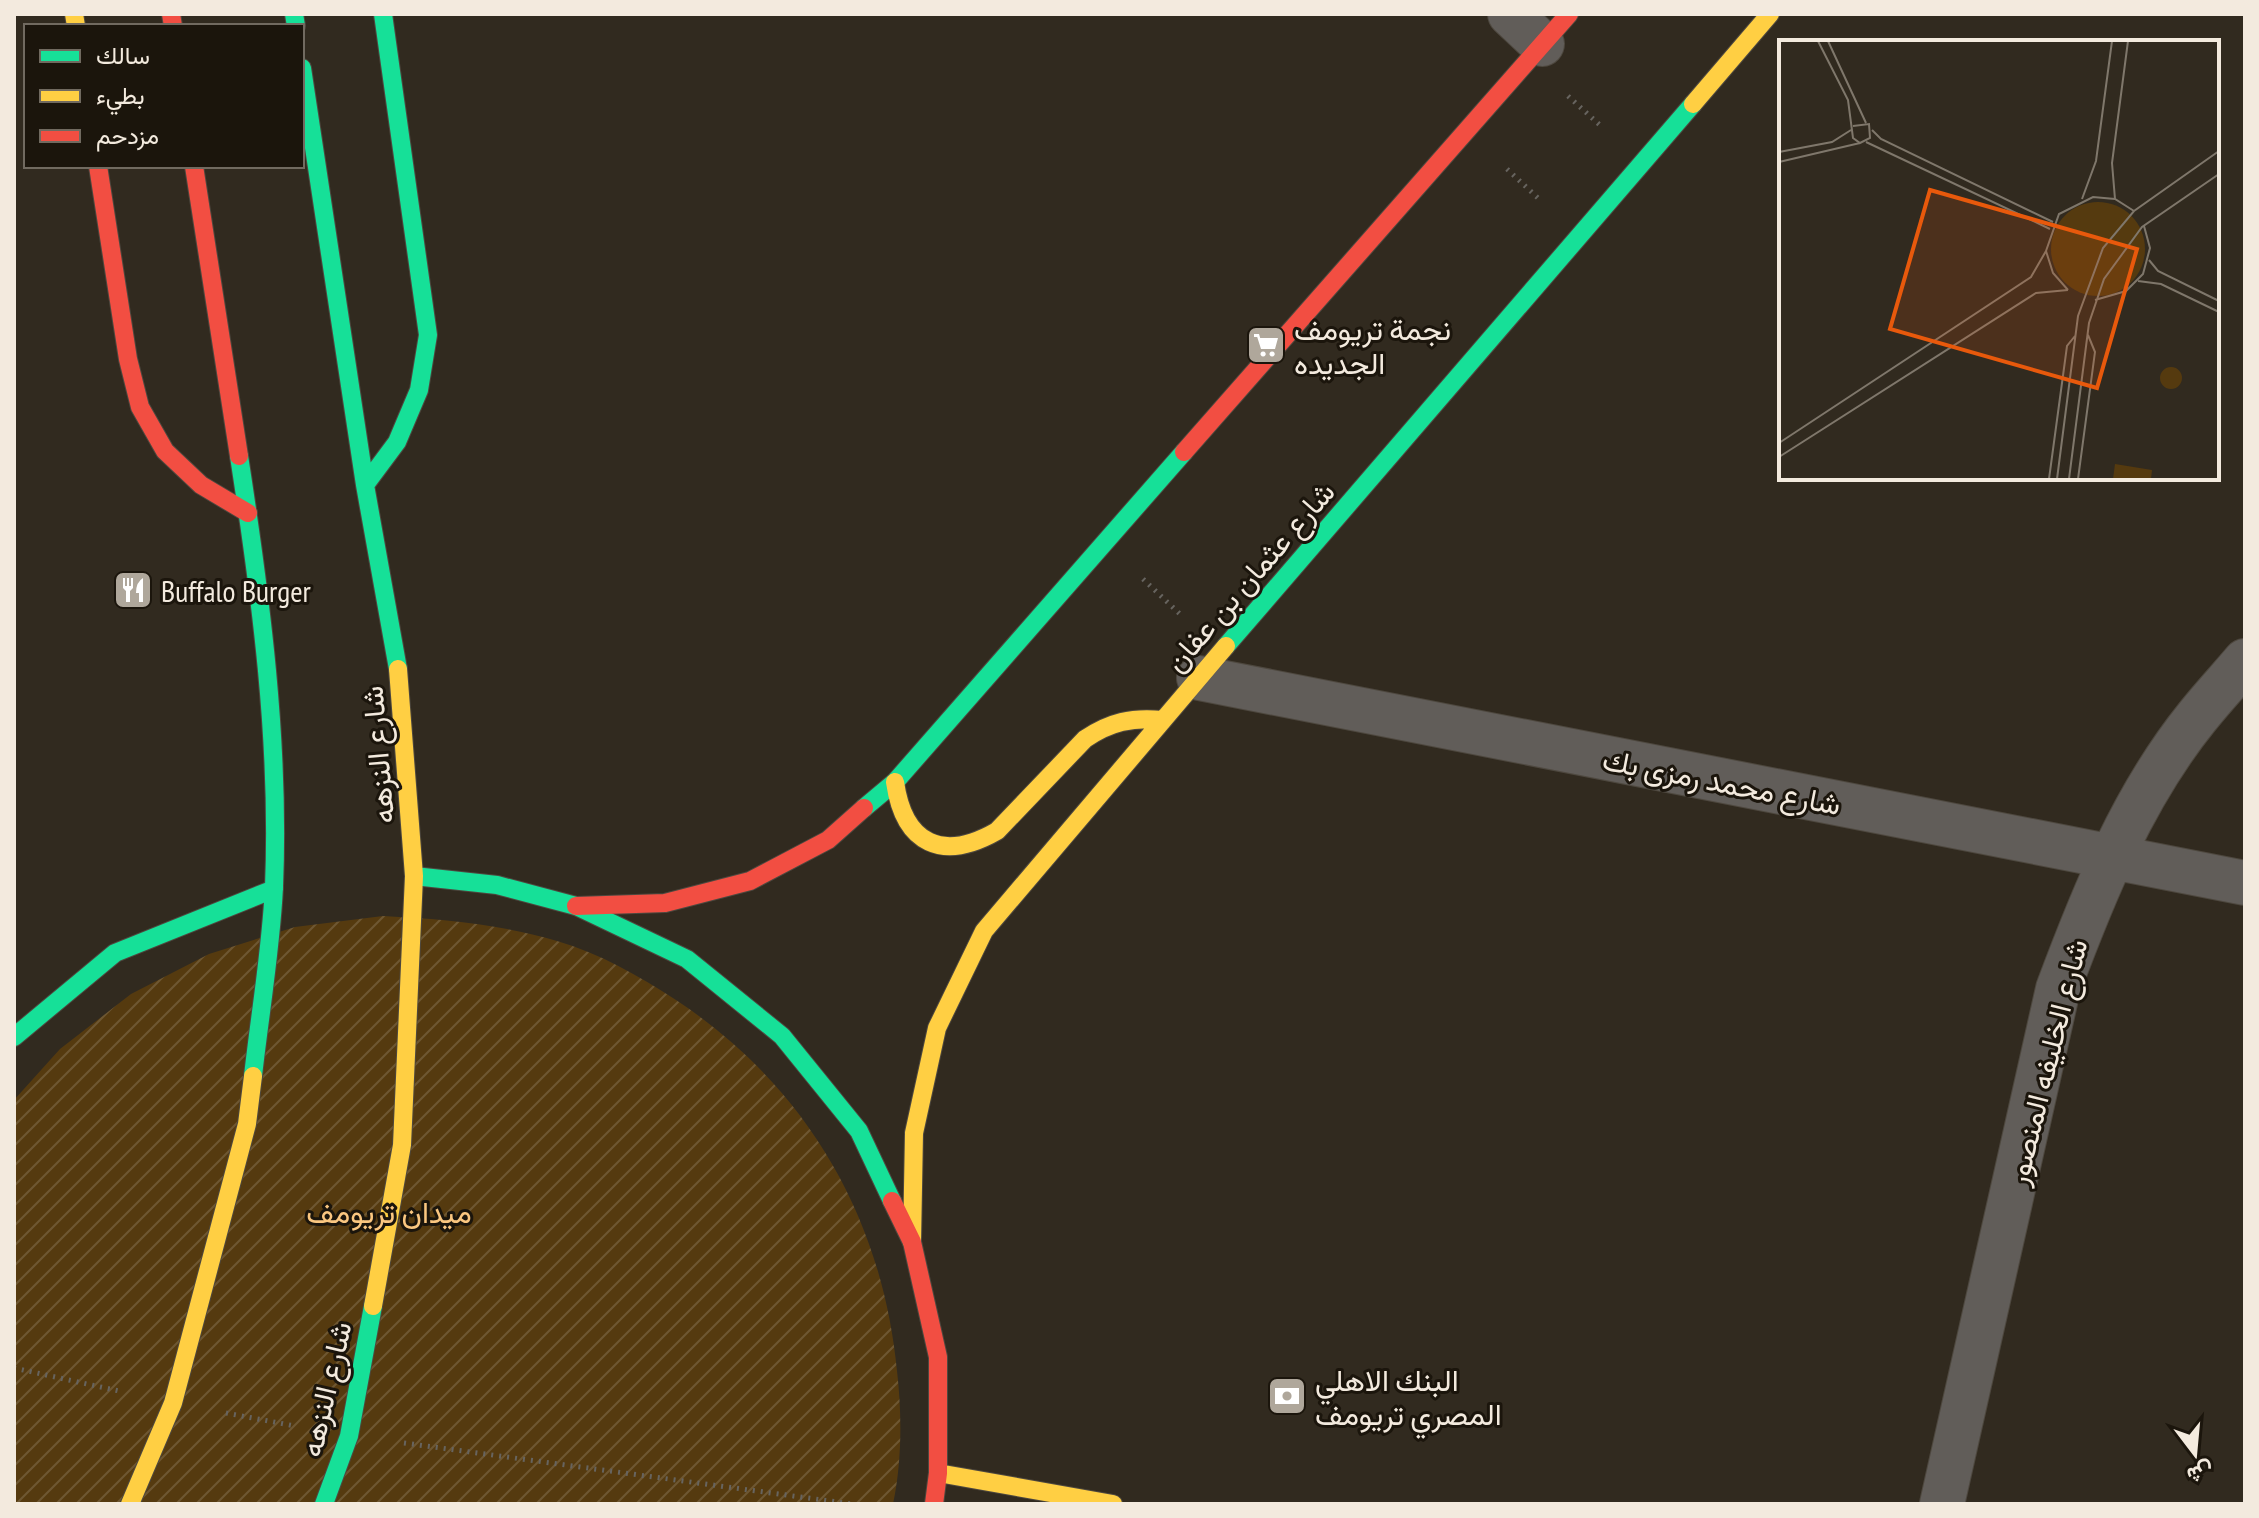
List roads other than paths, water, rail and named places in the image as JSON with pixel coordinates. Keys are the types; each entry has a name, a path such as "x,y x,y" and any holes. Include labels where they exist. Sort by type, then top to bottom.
{"main road":[{"path":"365,485 397,442 419,390 428,335 383,14"},
{"name":"شارع عثمان بن عفان","path":"912,1242 914,1133 937,1028 984,931 1770,14"},
{"path":"576,906 665,903 750,881 828,840 895,782 1547,39"},
{"name":"شارع النزهه","path":"304,81 365,485 400,678 414,876 402,1145 349,1436 324,1504"},
{"path":"98,168 128,359 140,407 165,451 201,485 248,513"},
{"path":"130,1504 173,1403 247,1124 274,889 274,761 264,634 194,168"},
{"path":"895,782 896,800 902,817 913,832 928,843 946,848 964,847 981,842 997,831 1085,739 1102,727 1121,719 1141,717 1162,720"},
{"path":"414,876 497,885 576,906 687,959 782,1036 859,1131 912,1242 938,1357 938,1473 934,1504"},
{"path":"14,1037 115,953 274,889"},
{"path":"938,1473 1113,1504"}],"street":[{"path":"1510,14 1547,39"},
{"name":"شارع الخليفه المنصور","path":"1942,1504 2058,989 2111,859 2150,787 2195,718 2245,661"},
{"name":"شارع محمد رمزى بك","path":"1210,665 2111,859 2245,883"}],"place":[{"name":"نجمة تريومف الجديده","path":"1266,345"},
{"name":"Buffalo Burger","path":"133,590"},
{"name":"البنك الاهلي المصري تريومف","path":"1287,1396"}],"park label":[{"name":"ميدان تريومف","path":"389,1211"}]}
